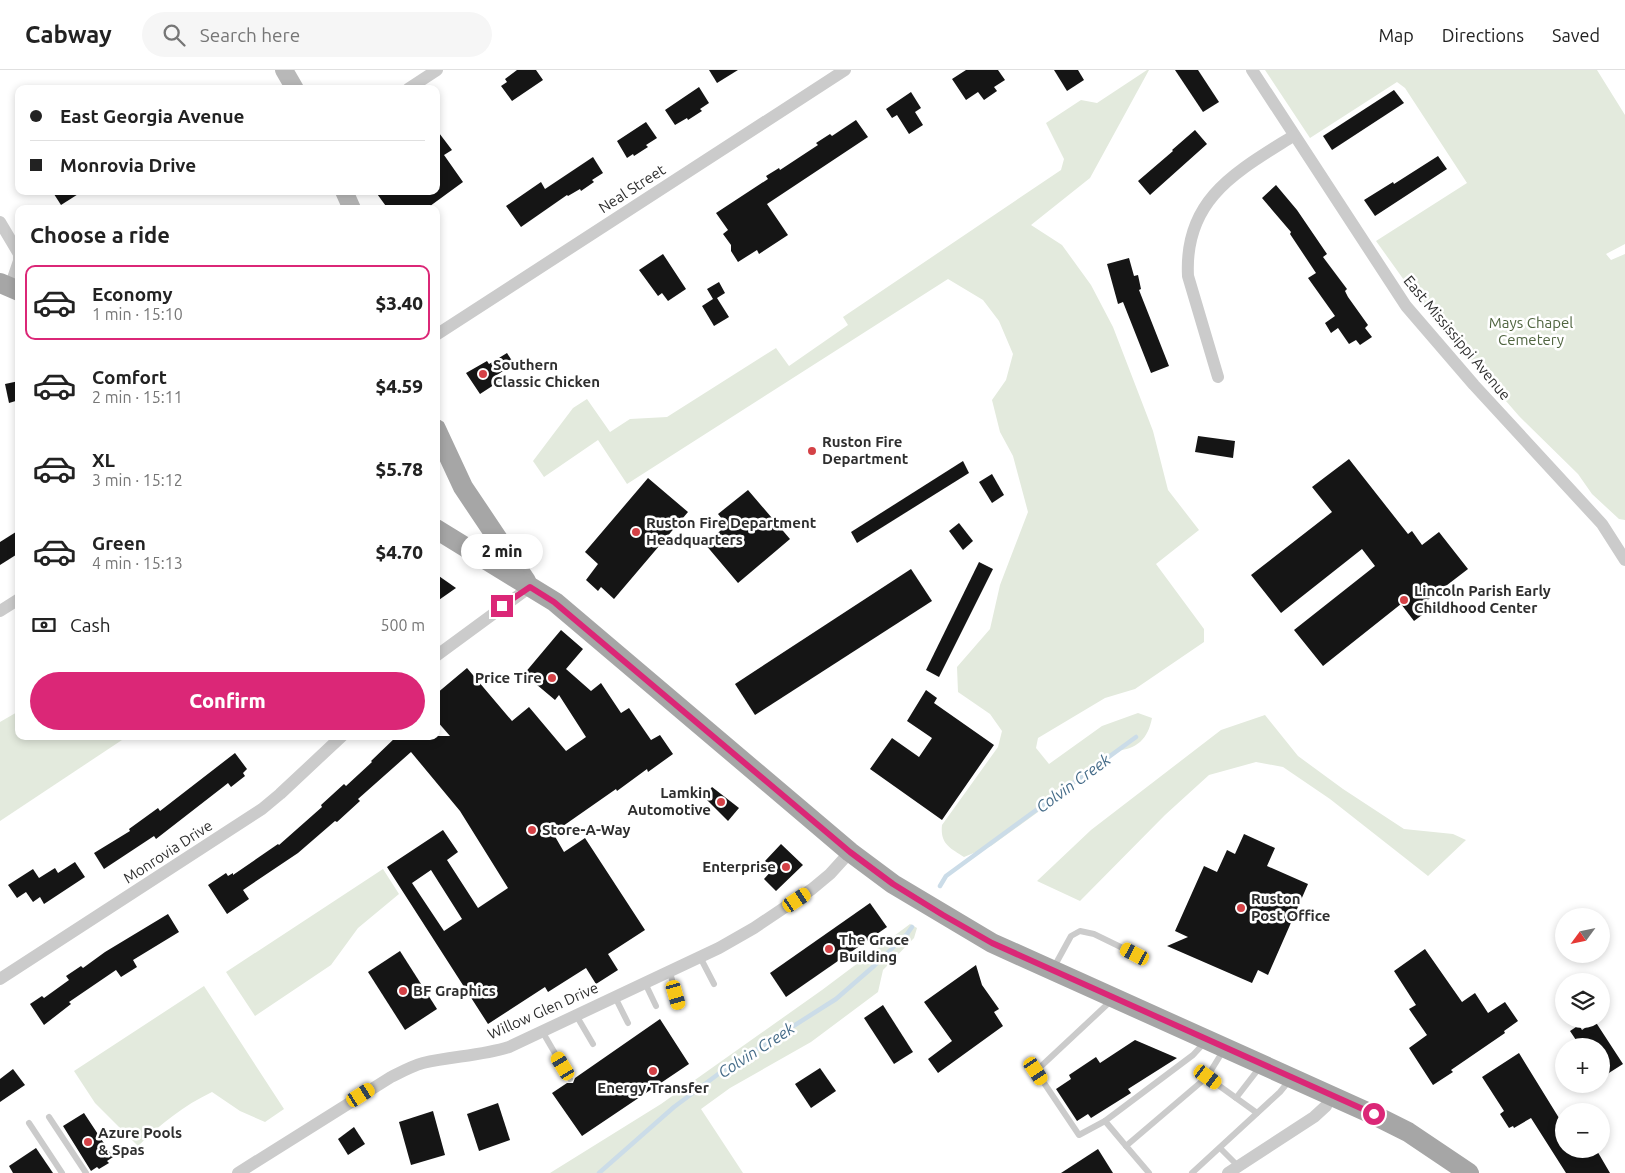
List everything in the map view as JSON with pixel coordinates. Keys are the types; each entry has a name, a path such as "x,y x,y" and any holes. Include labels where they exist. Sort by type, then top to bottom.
{"main road":[{"path":"284,70 293,85"},
{"path":"440,438 463,488 530,587"},
{"path":"440,531 554,602 850,852 893,884 992,943 1331,1095 1408,1132 1469,1173"}],"street":[{"path":"414,85 436,70"},
{"name":"Neal Street","path":"440,332 845,70"},
{"name":"East Mississippi Avenue","path":"1252,70 1293,136 1406,306 1474,385 1602,524 1625,560"},
{"path":"1218,377 1188,276 1187,261 1192,234 1205,205 1228,180 1241,169 1293,136"},
{"path":"0,222 15,247"},
{"path":"10,287 15,273"},
{"path":"440,653 530,587"},
{"path":"0,611 15,602"},
{"name":"Monrovia Drive","path":"0,980 262,809 338,740"},
{"name":"Willow Glen Drive","path":"238,1173 404,1070 429,1062 493,1052 508,1047 700,958 754,928 812,890 850,852"},
{"path":"1233,1170 1314,1117 1326,1106 1331,1095"}],"lane":[{"path":"1052,971 1071,936 1080,931 1094,934 1135,954"},
{"path":"700,958 714,984"},
{"path":"670,972 679,1007"},
{"path":"645,983 656,1006"},
{"path":"615,997 628,1023"},
{"path":"1114,998 1036,1071 1079,1135 1105,1121 1193,1055 1216,1044"},
{"path":"576,1015 593,1044"},
{"path":"542,1031 570,1078"},
{"path":"1126,1146 1208,1077 1216,1044"},
{"path":"1236,1098 1262,1064"},
{"path":"1208,1077 1257,1113"},
{"path":"1192,1173 1280,1092 1292,1078"},
{"path":"49,1117 86,1173"},
{"path":"1105,1121 1149,1173"},
{"path":"29,1123 62,1173"},
{"path":"1220,1148 1233,1170"}],"green space":[{"path":"1149,70 1090,178 1031,225 1062,245 1091,285 1113,327 1153,431 1168,490 1199,530 1156,564 1204,629 1204,642 1135,689 1105,698 1038,738 1036,748 1049,764 1102,726 1138,713 1152,718 1148,732 1136,745 1116,751 1056,799 991,846 964,857 950,848 944,841 942,825 998,747 1002,731 990,714 958,692 957,667 990,629 1000,585 1028,512 1013,456 1000,432 992,400 1006,380 1013,354 999,321 983,300 948,279 627,484 598,440 544,477 533,461 573,408 587,399 610,432 630,419 667,417 776,348 789,366 848,325 843,317 1061,170 1064,159 1046,123 1081,100 1097,103"},
{"name":"Mays Chapel Cemetery","path":"1265,70 1597,70 1625,115 1625,244 1606,254 1611,260 1625,254 1625,520 1619,519 1592,494 1578,474 1519,416 1419,301 1376,241 1467,183 1405,88 1397,82 1310,138"},
{"path":"15,713 15,740 122,740 0,821 0,722"},
{"path":"1265,715 1298,756 1343,789 1404,829 1453,834 1466,840 1428,876 1330,799 1283,767 1256,762 1209,775 1165,815 1080,901 1037,881 1091,830 1221,730"},
{"path":"383,869 399,894 358,928 331,965 255,1016 226,972"},
{"path":"910,924 917,928 914,938 883,970 878,992 811,1042 730,1088 701,1109 743,1173 550,1173 661,1104 822,990"},
{"path":"204,986 284,1109 265,1122 240,1111 212,1092 173,1116 138,1146 95,1103 74,1071"}],"building":[{"path":"517,70 536,70 543,80 512,101 501,86 507,82 505,79"},
{"path":"709,70 738,70 717,83"},
{"path":"966,70 998,70 1005,80 994,87 997,91 984,100 978,92 966,100 952,79"},
{"path":"1054,70 1078,70 1084,80 1067,91"},
{"path":"1175,70 1198,70 1219,102 1203,112"},
{"path":"699,87 709,103 700,109 702,111 688,120 687,118 675,125 665,110"},
{"path":"1394,90 1404,103 1332,150 1323,136"},
{"path":"911,92 921,108 915,112 923,125 909,134 897,115 892,118 886,109"},
{"path":"856,120 868,137 767,204 788,235 759,254 757,250 738,262 731,251 731,245 723,234 728,230 716,213 768,179 766,176 779,168 780,170 818,145 816,143 830,134 832,136"},
{"path":"646,122 657,138 646,145 648,147 627,158 617,141"},
{"path":"1195,130 1207,144 1150,195 1138,181"},
{"path":"440,134 452,150 444,155 463,182 431,205 385,205 378,195 440,195"},
{"path":"1438,156 1447,169 1375,216 1364,200 1393,182 1394,184"},
{"path":"593,157 603,173 592,180 594,182 581,191 580,189 567,195 521,227 506,206 541,182 545,189"},
{"path":"1276,185 1297,210 1327,254 1323,257 1347,289 1345,291 1348,297 1368,325 1365,328 1372,337 1360,345 1356,340 1349,344 1338,328 1331,333 1325,323 1335,316 1308,278 1316,273 1290,234 1291,232 1262,198"},
{"path":"55,195 77,195 61,205"},
{"path":"663,254 686,289 668,301 662,293 658,296 639,270"},
{"path":"1129,258 1134,276 1138,275 1141,289 1139,290 1169,366 1151,373 1123,302 1118,304 1107,264"},
{"path":"719,282 725,293 717,298 729,317 714,326 702,306 713,299 707,289"},
{"name":"Southern Classic Chicken","path":"507,353 514,364 497,375 500,381 480,394 466,373 487,361 489,364"},
{"path":"15,382 15,401 9,403 5,384"},
{"path":"1198,436 1235,441 1233,458 1195,452"},
{"path":"1349,459 1408,534 1412,531 1422,545 1439,532 1468,569 1425,602 1430,609 1414,621 1401,604 1323,666 1294,630 1375,566 1362,549 1281,613 1251,575 1332,512 1312,487"},
{"path":"963,461 969,473 857,543 851,532"},
{"path":"992,474 1004,495 992,503 979,482"},
{"name":"Ruston Fire Department Headquarters","path":"648,478 688,512 614,599 601,587 598,591 586,580 598,564 585,552"},
{"path":"748,490 790,539 738,583 705,544 727,525 718,514"},
{"path":"959,523 973,541 963,550 949,531"},
{"path":"15,533 15,556 0,565 0,542"},
{"path":"979,562 993,569 939,677 926,670"},
{"path":"911,569 932,601 755,715 735,684"},
{"path":"440,577 456,588 440,599"},
{"path":"561,630 583,649 566,669 591,691 601,683 621,713 629,708 651,740 660,735 673,754 648,772 647,769 617,791 616,789 553,833 564,852 585,838 645,930 608,954 618,970 596,984 586,968 548,992 545,987 488,1024 387,867 443,830 458,852 447,860 478,908 508,888 460,811 411,752 358,799 360,801 337,822 335,821 298,853 243,890 249,899 227,914 208,885 226,873 228,876 233,873 233,875 279,845 322,807 321,805 344,784 346,786 393,740 440,740 440,736 450,736 440,725 440,691 467,668 512,721 529,707 566,751 586,737 559,695 555,700 524,674","holes":["431,870 462,919 444,931 412,883"]},
{"path":"926,690 937,698 934,703 994,745 942,820 870,769 892,738 919,757 932,738 907,721"},
{"path":"235,753 247,769 243,773 245,776 231,787 228,783 156,839 154,836 104,869 94,853 130,831 129,829 158,808 160,811"},
{"name":"Lamkin Automotive","path":"712,787 739,808 728,821 704,797"},
{"name":"Ruston Post Office","path":"1244,834 1275,848 1267,866 1308,884 1268,975 1258,970 1252,983 1167,946 1188,937 1175,931 1204,866 1217,872 1227,850 1235,854"},
{"name":"Enterprise","path":"781,844 803,865 776,891 764,879 773,869 765,861"},
{"path":"75,862 85,877 44,904 40,897 33,902 26,892 17,898 8,885 33,869 39,878 55,868 58,873"},
{"name":"The Grace Building","path":"870,903 887,927 786,997 770,973"},
{"path":"168,914 179,932 133,960 137,967 121,977 116,970 69,1002 71,1004 44,1025 30,1004 42,996 44,998 69,980 66,976 81,966 83,968 105,952"},
{"path":"1425,949 1462,1002 1475,993 1488,1013 1505,1002 1518,1021 1504,1031 1505,1033 1451,1070 1453,1072 1433,1085 1409,1048 1427,1035 1409,1009 1416,1005 1394,971"},
{"name":"BF Graphics","path":"400,951 437,1009 405,1030 368,972"},
{"path":"976,965 982,985 999,1009 994,1012 1003,1026 938,1073 928,1059 952,1041 924,1002"},
{"path":"883,1005 913,1052 894,1064 864,1018"},
{"path":"660,1019 689,1064 582,1136 552,1093 567,1083 573,1083 575,1078"},
{"path":"1574,1028 1581,1028 1582,1030 1585,1028 1600,1028 1606,1038 1575,1038 1570,1031"},
{"path":"1135,1040 1177,1058 1128,1089 1131,1093 1091,1118 1088,1114 1077,1121 1056,1089 1071,1079 1069,1075 1096,1057 1100,1063"},
{"path":"1610,1044 1623,1064 1610,1072"},
{"path":"1519,1053 1555,1112 1555,1156 1531,1118 1514,1128 1513,1126 1509,1128 1500,1114 1504,1111 1482,1077"},
{"path":"820,1068 836,1091 811,1108 795,1084"},
{"path":"13,1069 25,1085 0,1102 0,1079"},
{"path":"498,1103 510,1140 479,1151 467,1114"},
{"path":"433,1111 445,1155 411,1165 399,1122"},
{"name":"Azure Pools & Spas","path":"84,1113 113,1157 107,1161 109,1163 91,1171 63,1126"},
{"path":"354,1127 365,1144 348,1155 338,1139"},
{"path":"36,1148 53,1173 13,1173 9,1166"},
{"path":"1098,1149 1113,1173 1061,1173"},
{"path":"1556,1158 1601,1158 1610,1173 1566,1173"}],"waterway":[{"name":"Colvin Creek","path":"940,886 946,876 1136,737"},
{"name":"Colvin Creek","path":"599,1173 674,1107 721,1072 836,999 874,966 912,927"}],"place":[{"name":"Southern Classic Chicken","path":"483,374"},
{"name":"Ruston Fire Department","path":"812,451"},
{"name":"Ruston Fire Department Headquarters","path":"636,532"},
{"name":"Lincoln Parish Early Childhood Center","path":"1404,600"},
{"name":"Price Tire","path":"552,678"},
{"name":"Lamkin Automotive","path":"721,802"},
{"name":"Store-A-Way","path":"532,830"},
{"name":"Enterprise","path":"786,867"},
{"name":"Ruston Post Office","path":"1241,908"},
{"name":"The Grace Building","path":"829,949"},
{"name":"BF Graphics","path":"403,991"},
{"name":"Energy Transfer","path":"653,1071"},
{"name":"Azure Pools & Spas","path":"88,1142"}],"route":[{"path":"502,606 530,587 554,602 850,852 893,884 943,915 992,943 1374,1114"}]}
